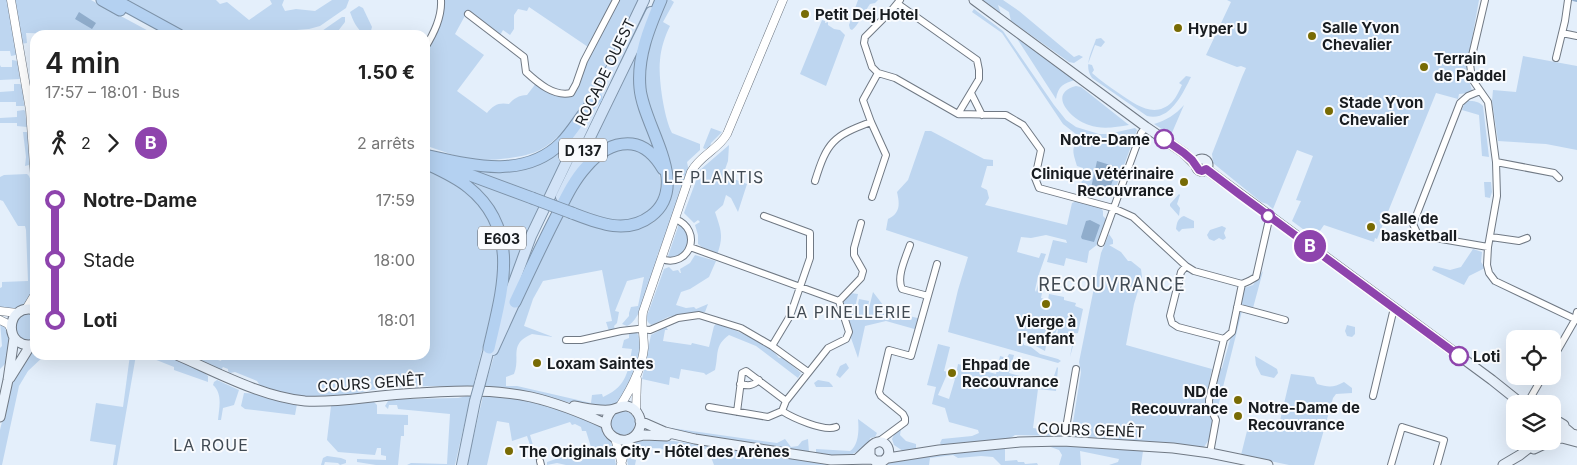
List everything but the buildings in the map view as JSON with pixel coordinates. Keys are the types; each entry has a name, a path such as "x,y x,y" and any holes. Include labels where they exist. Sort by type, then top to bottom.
{"highway":[{"path":"102,0 157,30"},
{"path":"115,0 171,30"},
{"path":"430,158 572,214 609,225 623,226 640,223 655,213 661,205 666,192 667,177 662,155 645,111 640,81 640,62 645,42 661,0"},
{"path":"430,157 488,167 510,166 528,162 543,156 555,148 574,128 589,105 597,98"},
{"name":"D 137","path":"515,302 577,178 600,154 613,146 627,144 640,146 651,153 659,162 667,177"},
{"name":"E603","path":"430,166 455,178 478,196 491,212 501,233 504,250 503,274 489,348"}],"main road":[{"name":"ROCADE OUEST","path":"489,348 531,236 644,0"},
{"name":"ROCADE OUEST","path":"481,379 553,213 657,0"},
{"path":"974,0 1133,118 1198,162 1199,170 1206,169 1515,395"},
{"path":"0,417 8,380 12,333 11,323 17,313 30,310"},
{"path":"12,333 21,344 30,345"},
{"path":"8,380 30,348"},
{"name":"D 137","path":"462,465 475,401 489,348"},
{"name":"COURS GENÊT","path":"188,360 267,393 304,400 327,401 403,394 470,391 517,394 545,400"},
{"path":"545,400 596,410 627,406 636,412 640,421 639,431 630,438"},
{"path":"545,400 580,412 606,424"},
{"path":"616,408 606,419 606,424 610,434 620,440 644,435 695,439 831,460 857,459 874,462"},
{"path":"640,421 665,432 695,439"},
{"path":"1561,423 1572,434 1577,435"},
{"path":"1561,436 1565,433 1565,428"},
{"name":"COURS GENÊT","path":"874,462 912,454 1020,442 1063,441 1173,448 1210,453 1268,465"},
{"path":"1561,441 1577,442"},
{"path":"857,459 881,446"},
{"path":"881,446 889,452 886,461"},
{"path":"874,462 870,456 881,446"},
{"name":"COURS GENÊT","path":"881,446 912,454"},
{"path":"1520,455 1526,450"},
{"path":"1503,465 1532,450"}],"street":[{"path":"11,0 30,110"},
{"path":"430,38 438,22 441,0"},
{"path":"468,14 524,57 526,72 537,82 563,95 571,93 584,61 616,0"},
{"path":"636,412 637,375 644,348 643,312 693,168 727,134 783,0"},
{"path":"1485,0 1470,64 1472,79 1488,102 1496,162 1497,196 1488,247 1489,272 1496,281 1576,320"},
{"path":"1556,58 1568,0"},
{"path":"958,114 979,79 976,60 899,2 867,34 864,43 872,67 878,73 895,78 958,114 1006,115 1023,125 1041,150 1035,178 1039,188 1114,208 1133,217 1186,266 1194,271 1242,284 1256,277 1271,218"},
{"path":"1562,33 1577,36"},
{"path":"872,197 886,155 863,100 878,73"},
{"path":"1480,90 1468,96 1460,103 1414,224 1418,235 1488,247"},
{"path":"972,93 982,115"},
{"path":"815,181 822,159 833,142 850,130 871,122"},
{"path":"1102,243 1141,133 1146,127"},
{"path":"1496,162 1554,173 1559,178"},
{"path":"764,216 810,233 810,258 790,316 772,346"},
{"path":"661,259 677,260 690,247 691,235 688,229 685,224 675,219"},
{"path":"839,301 861,278 863,272 854,255 861,223"},
{"path":"1490,237 1519,241 1528,238"},
{"path":"910,245 900,285 902,289 928,296"},
{"path":"690,247 839,301"},
{"path":"881,446 890,432 905,422 903,414 881,396 879,392 889,350 911,356 937,264"},
{"path":"1186,266 1181,272 1170,316 1172,323 1178,327 1224,339"},
{"path":"1210,453 1216,420 1209,400 1224,339 1232,332 1242,284"},
{"path":"709,407 768,417 782,411 786,401 828,348 846,339 849,332 839,301"},
{"path":"1237,307 1285,320"},
{"path":"1374,396 1394,308"},
{"path":"0,311 17,313"},
{"path":"1561,345 1576,320 1577,312"},
{"path":"566,340 581,340 621,331 650,330 678,318 699,315 741,328 772,346 808,372"},
{"path":"0,320 8,324 12,333"},
{"path":"1064,434 1076,369"},
{"path":"736,412 742,373 746,371 786,401"},
{"path":"616,408 637,375"},
{"path":"740,384 749,386 759,380"},
{"path":"782,411 820,427 830,429 836,427"},
{"path":"1391,465 1402,427 1444,440 1437,465"},
{"path":"615,438 621,464"},
{"path":"621,464 630,438"}],"shaded area":[{"path":"0,0 7,0 16,55 11,56 10,51 0,51"},
{"path":"14,0 91,0 147,30 30,30 30,33 26,33 27,43 21,44"},
{"path":"127,0 216,0 220,4 227,2 249,20 272,4 270,0 284,0 282,5 285,11 296,9 315,11 332,0 349,0 346,8 320,26 309,29 181,30"},
{"path":"444,0 640,0 621,37 615,39 613,45 616,47 594,90 574,119 552,142 540,150 505,159 476,160 463,158 430,147 430,42 443,13","holes":["529,7 591,49 571,93 554,91 537,82 527,95 516,98 509,104 502,103 496,105 487,113 457,91 484,55 455,34 467,12 499,37 503,30 510,35 514,29 514,15 518,9 527,11"]},
{"path":"663,0 674,2 663,22 670,26 661,51 660,60 661,87 666,118 672,133 700,144 700,150 687,162 689,172 664,243 657,256 659,257 642,306 632,323 627,326 622,324 629,316 631,307 638,306 644,277 627,281 615,311 619,312 617,323 614,326 615,330 609,331 606,322 612,321 602,270 543,281 533,299 524,326 553,337 532,334 520,342 514,374 506,377 506,386 517,386 591,403 592,395 602,394 603,397 618,388 622,383 632,349 622,348 624,340 629,338 629,332 637,333 641,352 629,388 621,401 610,406 585,405 519,392 484,389 494,356 561,216 603,229 624,232 639,229 654,222 669,203 672,191 652,124 641,67"},
{"path":"858,0 878,0 870,4 852,30 849,25"},
{"path":"981,0 1003,0 1074,57 1079,55 1083,57 1074,63 1069,62 1011,21 1009,12 998,5 1001,14 996,12"},
{"name":"Stade Yvon Chevalier","path":"1227,0 1479,0 1466,72 1472,90 1470,93 1459,94 1458,99 1436,93 1377,239 1375,238 1374,242 1324,225 1315,238 1292,221 1301,201 1296,200 1313,156 1297,150 1273,209 1261,202 1213,163 1212,154 1246,68 1237,67 1206,55 1231,2"},
{"path":"359,6 363,8 372,27 371,30 360,30 350,12"},
{"path":"974,9 1003,31 1066,120 1076,127 1099,134 1135,128 1137,130 1112,198 1091,195 1081,189 1083,168 1077,166 1073,150 1081,138 1063,124 1002,33 972,12"},
{"path":"79,12 96,23 92,29 75,19"},
{"path":"342,17 345,17 345,22 339,30 323,30"},
{"path":"822,20 825,23 828,22 828,25 840,30 845,35 826,86 800,74"},
{"path":"1016,37 1075,80 1062,86 1058,91 1056,99"},
{"path":"1101,38 1105,42 1101,47 1095,45 1088,63 1096,39"},
{"path":"640,41 637,62 661,159 630,141 572,177"},
{"path":"1523,56 1577,66 1577,150 1546,144 1498,141 1492,101 1493,90 1516,92"},
{"path":"12,60 18,61 20,79 0,80 0,65 1,67 12,67"},
{"path":"1088,64 1092,65 1094,70 1092,73 1109,86 1139,106 1152,110 1166,107 1172,102 1182,85 1179,83 1186,76 1191,77 1180,98 1169,111 1155,117 1147,116 1092,78 1089,73"},
{"path":"14,84 23,85 24,106 16,106 16,102 0,102 0,92 14,91"},
{"path":"1076,86 1081,87 1129,125 1109,128 1099,127 1089,125 1076,118 1062,101 1063,95 1067,90"},
{"path":"1468,101 1479,103 1483,106 1489,157 1482,156 1479,115 1462,110 1464,104"},
{"path":"1184,105 1171,135 1154,124 1170,117"},
{"path":"24,110 27,127 17,126 17,123 0,123 0,118 17,117 17,111"},
{"path":"581,121 544,197 458,166 524,166"},
{"path":"711,128 722,132 711,143 710,147 705,149 703,148"},
{"path":"925,131 931,131 984,159 993,160 993,166 987,166 981,187 987,190 989,198 985,205 1067,225 1072,203 1077,201 1100,207 1103,211 1103,216 1108,221 1098,244 1089,251 1087,263 1066,258 1064,266 1047,262 1053,240 1067,243 1066,240 1046,235 1031,238 1021,237 1017,252 1039,258 1041,253 1046,254 1035,290 1036,292 1040,277 1038,291 1042,293 1041,298 1048,300 1049,294 1064,297 1064,300 1076,303 1075,306 1083,309 1078,333 1071,334 1076,335 1070,357 1073,340 1057,336 1057,329 1054,336 1048,335 1045,351 1021,338 1024,345 1031,347 1040,354 1061,361 1058,363 948,332 968,257 886,230 888,219 895,214 898,208 897,192 908,180"},
{"path":"23,132 28,132 30,152 30,164 25,166 26,157"},
{"path":"729,145 728,161 723,175 747,184 738,212 731,198 726,195 723,205 715,212 721,233 717,255 698,244 695,225 700,222 698,220 694,223 684,213 700,170"},
{"path":"631,148 648,157 655,165 659,174 660,193 650,210 632,220 616,221 598,217 565,205 584,174 609,151"},
{"path":"1097,161 1117,167 1109,192 1091,188"},
{"path":"430,170 454,181 488,214 499,246 498,285 473,387 394,387 364,391 355,395 302,397 272,391 261,387 257,381 235,372 230,373 228,369 223,367 221,370 198,360 430,360"},
{"path":"27,174 30,178 30,297 15,309 0,308 0,288 2,287 2,282 28,281 26,230 25,226 18,226 3,201 0,200 0,177 4,175"},
{"path":"458,175 540,206 504,297 501,225"},
{"path":"1484,182 1491,182 1492,192 1490,198 1485,197"},
{"path":"1179,194 1177,204 1180,208 1179,216 1170,204"},
{"path":"1184,216 1194,221 1194,228 1182,229 1179,232 1176,229 1177,222"},
{"path":"1090,220 1100,225 1094,242 1082,239 1081,237 1086,221"},
{"path":"679,224 687,230 689,245 683,255 667,259"},
{"path":"1222,226 1226,228 1224,233 1226,238 1223,240 1219,238 1214,241 1209,239 1207,235 1210,230"},
{"path":"1109,234 1113,244 1109,245 1121,252 1128,261 1131,261 1141,269 1142,277 1134,304 1126,345 1212,369 1205,403 1213,418 1210,438 1204,447 1071,435 1081,372 1079,362 1101,253"},
{"path":"1473,249 1482,252 1481,262 1485,268 1469,276 1464,285 1432,270 1434,266 1450,270 1461,267"},
{"path":"695,255 716,261 709,277 690,289 681,292 676,305 686,308 694,307 696,309 708,304 705,312 668,317 652,325 650,324 647,316 664,269 669,267 673,271 678,270 681,273 680,269 690,263"},
{"path":"1263,271 1253,308 1242,305 1240,302 1244,288 1253,285"},
{"path":"873,292 887,310 921,319 918,330 886,321 865,326 858,358 851,338 843,302 850,293 858,294 853,317 866,320"},
{"path":"859,299 869,301 866,317 856,315"},
{"path":"1240,310 1242,311 1218,407 1213,406 1212,401 1218,370 1222,368"},
{"path":"30,313 30,341 19,337 15,330 20,316"},
{"path":"0,321 9,334 11,350 8,360 0,369 0,348 2,346"},
{"path":"716,324 741,333 767,347 801,373 798,378 756,346 729,335 719,347 715,370 706,375 681,369 679,379 670,377 669,385 642,379 651,335 666,327 668,330 665,330 663,341 691,345 692,343 709,347"},
{"path":"1347,325 1355,327 1355,334 1352,337 1347,336 1345,331"},
{"path":"938,344 950,347 944,371 948,372 938,395 949,399 955,379 952,378 953,374 956,374 958,364 996,374 1000,356 1007,358 1009,354 1014,355 1009,373 1051,385 1057,367 1056,391 1038,389 1033,428 1059,432 1058,436 1015,435 1002,441 943,447 940,443 942,439 972,436 979,433 978,430 949,422 945,408 932,404 936,387 927,385"},
{"path":"30,354 30,360 40,360 28,371 19,386 2,465 0,465 0,430 9,393 17,373"},
{"path":"1255,356 1277,369 1278,373 1274,378 1261,375 1256,365"},
{"path":"129,360 135,360 117,465 113,465 116,445 90,441 96,403 123,407"},
{"path":"156,360 180,360 196,366 208,376 208,382 174,370 174,367"},
{"path":"846,363 849,368 840,378 836,375 840,366"},
{"path":"1291,374 1314,377 1317,384 1327,386 1334,386 1344,382 1352,388 1352,393 1336,394 1333,398 1314,465 1289,465 1241,455 1248,427 1255,429 1256,424 1278,429"},
{"path":"217,380 239,390 234,405 223,408 221,420 218,420 219,397 213,385"},
{"path":"818,380 829,382 833,387 816,387 814,383"},
{"path":"244,393 259,394 297,404 295,415 245,409 241,406"},
{"path":"471,395 455,465 407,465 411,463 447,464 450,414 398,409 397,405 389,405 388,409 385,406 388,401 458,398"},
{"path":"496,395 534,401 599,423 611,440 616,465 566,465 557,463 547,465 547,462 591,447 586,431 582,431 581,427 575,424 572,425 570,422 530,435 537,459 535,460 527,436 512,441 509,423 497,421 487,465 467,465 483,396"},
{"path":"374,402 377,405 377,414 408,415 408,425 404,425 404,436 401,436 398,465 376,465 357,462 357,459 386,460 386,456 381,455 381,448 377,448 375,455 338,452 327,440 331,406"},
{"path":"623,411 628,412 634,418 634,428 628,434 623,435 618,434 612,428 611,423 612,418 618,412"},
{"path":"858,419 877,433 875,437 870,438 869,445 849,456 839,457 816,453 816,449 850,451 857,441"},
{"path":"671,428 777,443 785,439 791,447 798,446 802,441 808,439 809,452 675,432 669,430"},
{"path":"901,429 900,435 906,441 916,444 916,449 903,451 894,445 892,439 896,431"},
{"path":"642,441 674,441 833,465 714,465 708,449 675,447 673,451 649,448 649,453 644,450 638,451 640,456 636,455 632,459 636,460 635,465 628,465 627,452 633,443"},
{"path":"1049,444 1143,451 1141,465 1109,465 1118,462 1119,459 1080,451 1081,465 1059,465 1062,455 1059,450 1048,446"},
{"path":"1005,448 1005,461 1017,460 1025,464 1037,463 1038,465 1001,465 993,457 958,458 953,455 930,458 929,465 887,465 893,459"},
{"path":"327,456 341,458 346,460 346,463 340,465 338,463 325,462 324,465 321,465 323,458"}],"waterway":[{"path":"1573,0 1577,1"}],"bus line":[{"name":"B","path":"1164,139 1192,160 1197,169 1202,171 1206,169 1212,173 1459,356"}],"place":[{"name":"Petit Dej Hotel","path":"805,14"},
{"name":"Hyper U","path":"1178,28"},
{"name":"Salle Yvon Chevalier","path":"1312,36"},
{"name":"Terrain de Paddel","path":"1424,67"},
{"name":"Stade Yvon Chevalier","path":"1329,111"},
{"name":"Notre-Dame","path":"1164,139"},
{"name":"Clinique vétérinaire Recouvrance","path":"1184,182"},
{"name":"Salle de basketball","path":"1371,227"},
{"name":"Vierge à l'enfant","path":"1046,304"},
{"name":"Loti","path":"1459,356"},
{"name":"Loxam Saintes","path":"537,363"},
{"name":"Ehpad de Recouvrance","path":"952,373"},
{"name":"ND de Recouvrance","path":"1238,400"},
{"name":"Notre-Dame de Recouvrance","path":"1238,416"},
{"name":"The Originals City - Hôtel des Arènes","path":"509,451"}],"district":[{"name":"LE PLANTIS","path":"714,177"},
{"name":"RECOUVRANCE","path":"1112,284"},
{"name":"LA PINELLERIE","path":"849,312"},
{"name":"LA ROUE","path":"211,445"}]}
